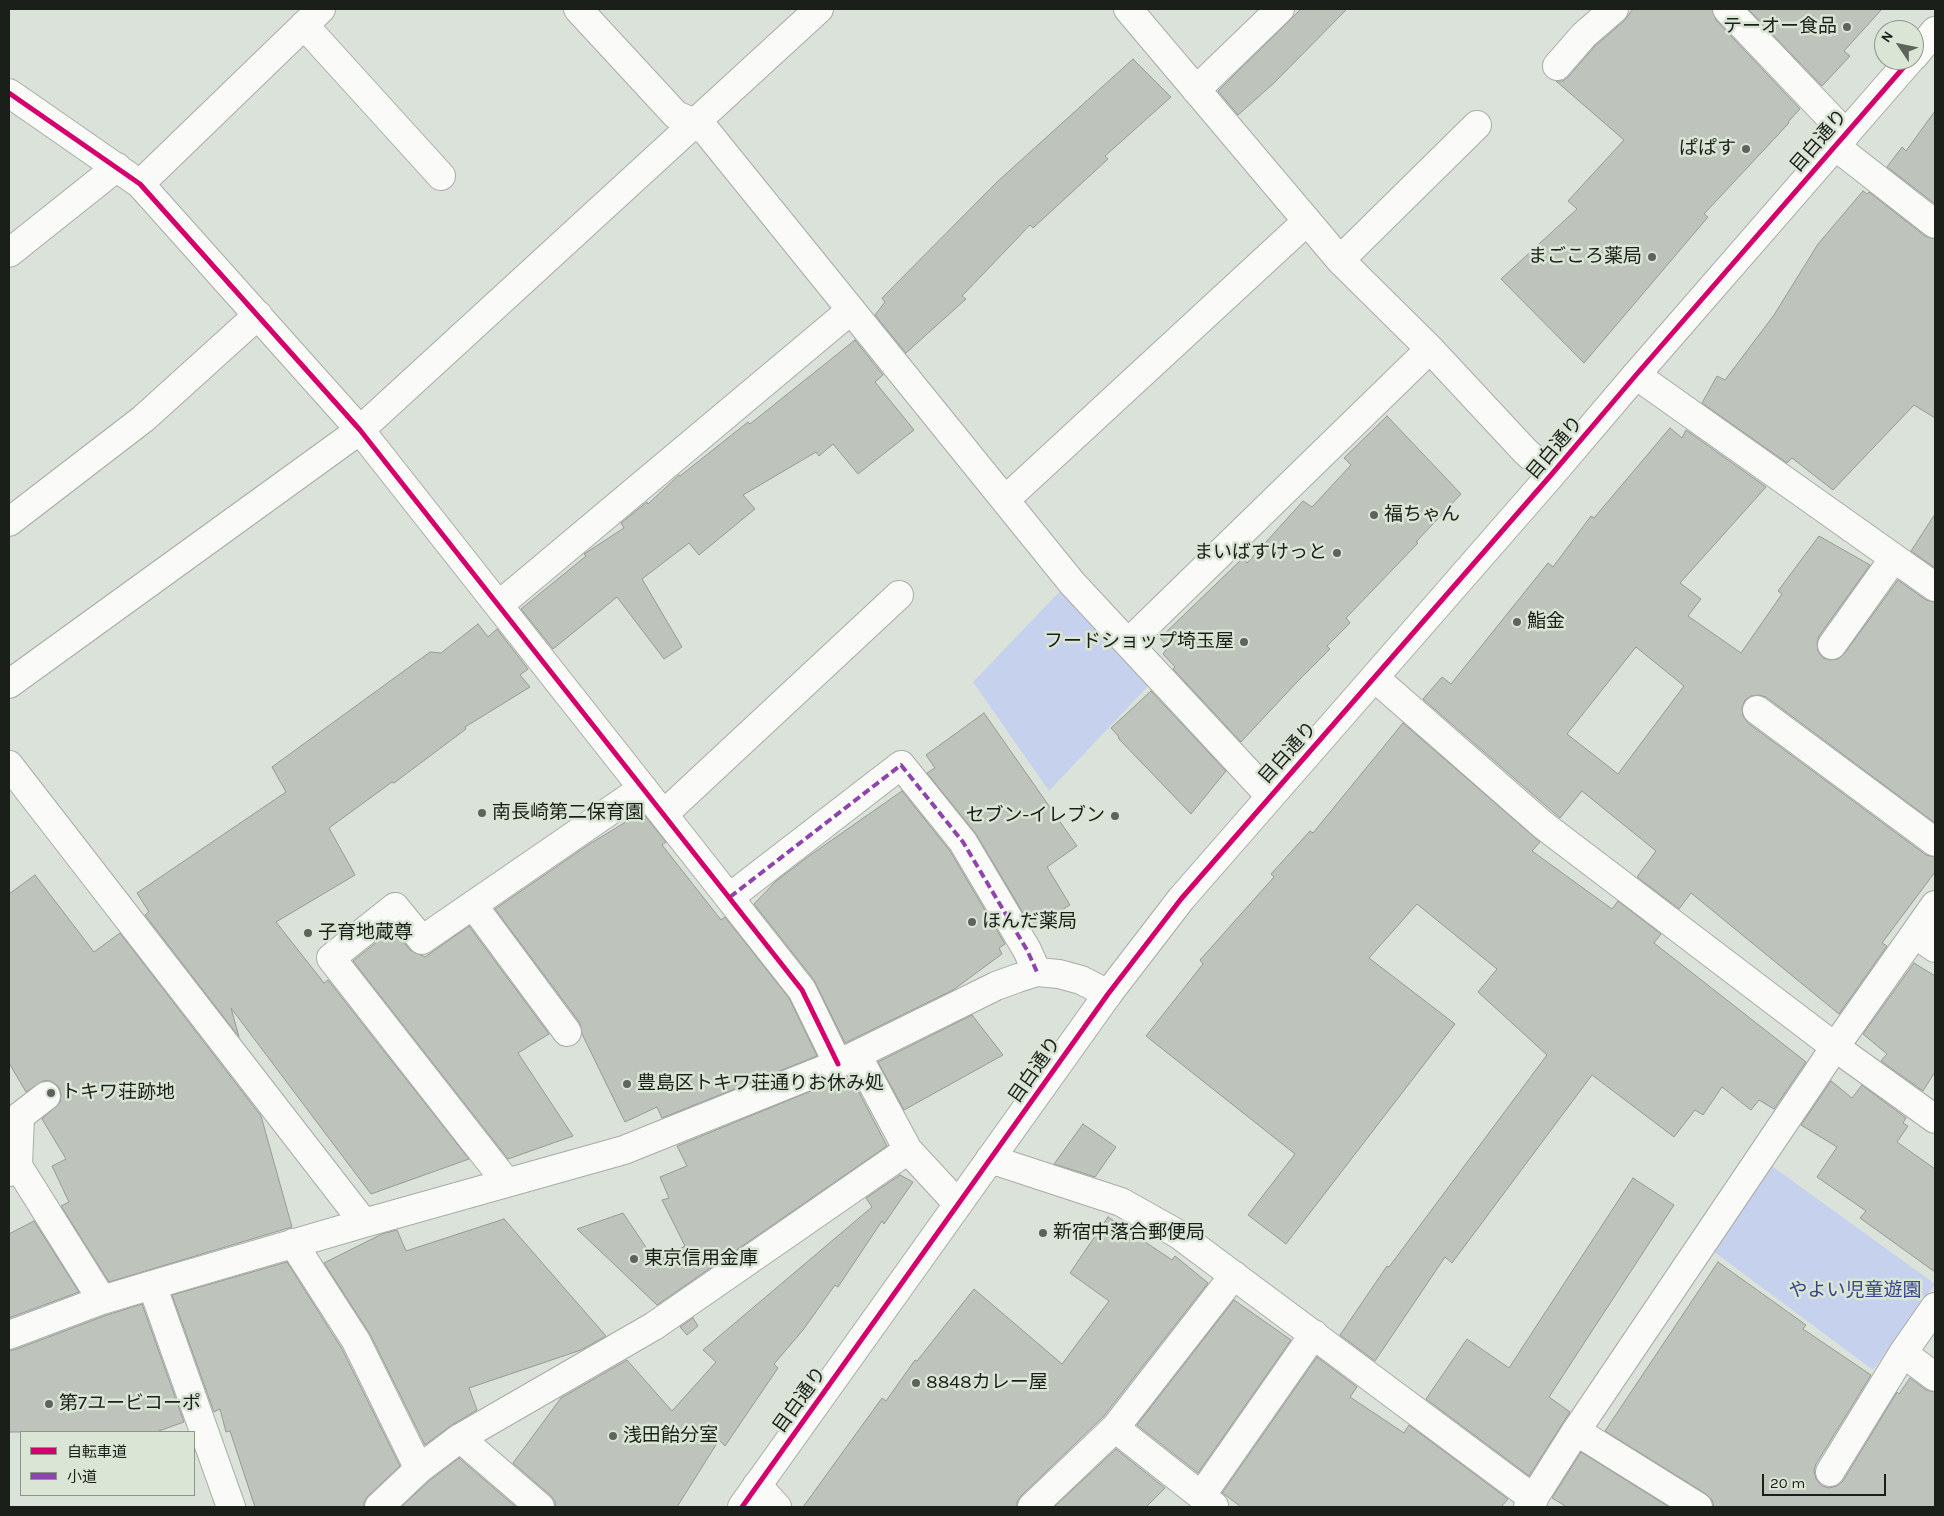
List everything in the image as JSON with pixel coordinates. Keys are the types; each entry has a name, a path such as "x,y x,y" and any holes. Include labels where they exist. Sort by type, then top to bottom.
{"street":[{"path":"578,9 676,115 695,122 707,132 1072,583 1270,796"},
{"path":"9,684 360,430 819,9"},
{"path":"1128,9 1340,260 1430,349 1525,451 1552,475"},
{"path":"1196,90 1280,9"},
{"path":"1557,66 1584,35 1614,9"},
{"path":"1727,9 1840,140 1935,224"},
{"path":"140,184 313,17 441,176"},
{"path":"1924,44 1935,31"},
{"name":"目白通り","path":"742,1507 1108,994 1181,899 1552,475 1636,375 1901,70"},
{"path":"9,93 140,184 360,430 802,990 908,1150 958,1204"},
{"path":"1340,260 1477,125"},
{"path":"9,253 117,167"},
{"path":"1005,500 1306,222"},
{"path":"499,605 851,310"},
{"path":"9,522 143,419 258,315"},
{"path":"1128,643 1430,349"},
{"path":"1636,375 1935,587"},
{"path":"1832,645 1894,558"},
{"path":"664,814 899,595"},
{"path":"1375,678 1543,825 1835,1047 1935,1119"},
{"path":"1757,710 1935,842"},
{"path":"9,765 364,1223"},
{"path":"730,898 902,765 963,842 1038,972"},
{"path":"507,1183 330,958 395,908 422,940 643,788"},
{"path":"473,905 567,1032"},
{"path":"990,1159 1121,1202 1193,1244 1314,1334 1531,1503 1576,1431 1835,1047 1925,941 1935,905"},
{"path":"9,1335 102,1300 293,1243 624,1150 848,1059 996,986 1038,972 1059,974 1081,980 1108,994"},
{"path":"46,1096 20,1116 13,1169 102,1300"},
{"path":"379,1507 419,1469 460,1438 654,1326 908,1150"},
{"path":"293,1243 356,1341 419,1469"},
{"path":"1032,1507 1115,1428 1234,1275"},
{"path":"152,1285 231,1507"},
{"path":"1830,1472 1903,1353 1935,1307"},
{"path":"1115,1428 1208,1501 1314,1334"},
{"path":"1903,1353 1935,1376"},
{"path":"1576,1431 1698,1507"},
{"path":"460,1438 540,1507"},
{"path":"757,1485 777,1507"}],"green space":[{"path":"1063,588 1149,685 1049,791 973,682"},
{"name":"やよい児童遊園","path":"1769,1164 1935,1284 1873,1370 1709,1248"}],"building":[{"path":"1301,9 1347,9 1274,83 1238,115 1218,91"},
{"path":"1633,9 1712,9 1716,20 1800,109 1704,214 1708,217 1584,363 1501,279 1577,209 1568,201 1624,140 1556,81 1563,81 1569,76 1595,46 1624,21"},
{"path":"1748,9 1882,9 1844,51 1850,56 1822,86"},
{"path":"1133,59 1171,97 1105,156 1108,159 1033,228 1030,225 962,296 966,299 906,353 875,315 885,302 882,298 997,182"},
{"path":"1935,111 1935,204 1887,167 1902,147 1906,151"},
{"path":"1863,191 1867,194 1869,192 1925,236 1935,239 1935,418 1914,405 1833,490 1792,458 1787,463 1702,403 1717,376 1725,380 1774,315 1818,244"},
{"path":"855,340 883,375 875,382 914,430 858,474 833,444 819,456 816,452 743,495 755,509 699,555 689,543 642,579 682,647 664,659 617,597 553,649 521,609 586,556 584,554 624,528 621,523 647,502 648,504 679,475 748,422 750,424"},
{"path":"1387,416 1461,494 1416,542 1418,543 1346,618 1350,623 1327,646 1330,649 1241,742 1173,669 1175,667 1163,654 1168,647 1160,638 1243,558 1247,563 1303,501 1312,507 1351,465 1344,458"},
{"path":"1670,428 1682,438 1686,430 1766,487 1680,583 1701,599 1688,616 1741,653 1782,594 1778,591 1819,536 1870,565 1819,636 1817,643 1818,651 1823,658 1830,660 1838,659 1844,654 1898,580 1926,600 1935,602 1935,823 1766,697 1759,695 1751,696 1745,700 1742,708 1743,716 1748,723 1926,855 1935,857 1935,872 1882,943 1887,946 1839,1014 1691,893 1679,909 1637,877 1656,851 1582,791 1560,818 1423,699 1442,677 1451,684 1548,563 1553,567 1591,516 1594,518","holes":["1636,647 1684,686 1618,774 1567,734"]},
{"path":"1935,514 1935,568 1911,551"},
{"path":"478,624 488,637 497,629 528,669 520,675 530,687 465,727 466,729 394,783 392,782 329,828 355,875 276,922 324,983 328,980 469,1159 371,1194 231,1008 239,1037 145,915 149,912 137,893 286,792 272,767 430,652 441,653"},
{"path":"1151,691 1226,771 1191,814 1118,738 1111,728"},
{"path":"984,713 1077,846 1047,867 1070,905 1032,928 976,834 927,773 935,768 926,755"},
{"path":"1403,723 1540,842 1532,851 1612,909 1618,901 1661,934 1654,943 1806,1062 1774,1109 1759,1100 1751,1110 1722,1087 1703,1115 1695,1110 1674,1137 1592,1075 1452,1263 1445,1257 1375,1361 1340,1335 1387,1266 1389,1267 1547,1055 1478,992 1497,969 1417,904 1369,958 1455,1024 1286,1244 1248,1215 1295,1154 1146,1036 1203,964 1200,960 1274,877 1271,874 1310,831 1313,833"},
{"path":"902,791 950,851 1005,944 999,948 1002,954 953,990 845,1043 814,980 754,904 776,881"},
{"path":"642,812 666,842 662,845 721,920 725,917 789,998 817,1056 662,1118 657,1107 625,1122 582,1034 580,1023 495,909 588,845"},
{"path":"35,875 94,952 120,933 261,1116 292,1227 109,1282 61,1206 69,1202 52,1166 66,1159 42,1119 60,1102 61,1094 59,1087 51,1081 43,1081 26,1092 9,1063 9,894"},
{"path":"469,926 549,1034 518,1053 573,1136 508,1159 353,961 393,929 410,950 425,957"},
{"path":"1914,963 1935,976 1935,1072 1923,1091 1881,1061 1887,1054 1863,1034"},
{"path":"972,1015 1003,1055 904,1110 878,1062"},
{"path":"850,1075 887,1146 657,1305 577,1229 623,1213 656,1262 685,1246 662,1200 669,1198 660,1177 687,1166 677,1146"},
{"path":"1831,1081 1852,1098 1862,1085 1906,1118 1903,1123 1908,1126 1897,1142 1935,1169 1935,1272 1860,1218 1866,1211 1817,1177 1837,1147 1801,1125"},
{"path":"1083,1124 1116,1147 1095,1177 1054,1164"},
{"path":"900,1175 913,1182 884,1224 882,1221 838,1287 835,1285 803,1330 774,1364 778,1368 725,1446 719,1440 677,1507 555,1507 555,1501 550,1495 513,1463 561,1398 627,1360 672,1411 716,1362 703,1350 872,1207 866,1198"},
{"path":"1633,1178 1674,1205 1549,1397 1570,1412 1529,1476 1426,1399 1467,1339 1509,1368"},
{"path":"1108,1217 1172,1260 1175,1256 1208,1283 1103,1417 1021,1496 1017,1502 1017,1507 803,1507 882,1398 886,1401 915,1360 917,1361 974,1289 1062,1364 1109,1301 1070,1273"},
{"path":"504,1219 606,1336 581,1350 469,1388 477,1410 452,1425 425,1445 370,1334 324,1263 382,1234 397,1230 406,1251"},
{"path":"34,1221 79,1292 9,1318 9,1234"},
{"path":"287,1262 342,1349 400,1466 368,1496 364,1502 364,1507 255,1507 230,1431 226,1432 220,1409 214,1412 172,1295"},
{"path":"1718,1262 1806,1325 1803,1329 1871,1375 1816,1464 1814,1471 1816,1479 1822,1486 1829,1488 1837,1486 1843,1481 1897,1392 1899,1394 1910,1378 1926,1390 1935,1392 1935,1507 1714,1507 1712,1500 1706,1494 1605,1431"},
{"path":"1234,1300 1291,1340 1198,1473 1137,1425"},
{"path":"142,1304 184,1422 159,1431 9,1432 9,1350 14,1350"},
{"path":"693,1318 698,1326 687,1335 680,1327"},
{"path":"1317,1357 1357,1387 1350,1397 1404,1433 1409,1425 1508,1499 1501,1507 1241,1507 1222,1493"},
{"path":"1116,1449 1165,1488 1146,1507 1054,1507"},
{"path":"1581,1452 1669,1507 1567,1507 1552,1498"},
{"path":"459,1458 516,1507 401,1507 429,1481"}],"marked path":[{"path":"730,897 901,765 963,842 1027,950 1037,972"}],"cycle path":[{"path":"742,1507 1108,994 1181,899 1901,70"},
{"path":"9,93 140,184 360,430 802,990 838,1064"}],"place":[{"name":"テーオー食品","path":"1847,27"},
{"name":"ぱぱす","path":"1746,149"},
{"name":"まごころ薬局","path":"1652,257"},
{"name":"福ちゃん","path":"1374,515"},
{"name":"まいばすけっと","path":"1337,553"},
{"name":"鮨金","path":"1517,622"},
{"name":"フードショップ埼玉屋","path":"1244,642"},
{"name":"南長崎第二保育園","path":"482,813"},
{"name":"セブン-イレブン","path":"1115,816"},
{"name":"ほんだ薬局","path":"972,922"},
{"name":"子育地蔵尊","path":"308,933"},
{"name":"豊島区トキワ荘通りお休み処","path":"627,1084"},
{"name":"トキワ荘跡地","path":"51,1093"},
{"name":"新宿中落合郵便局","path":"1043,1233"},
{"name":"東京信用金庫","path":"634,1259"},
{"name":"8848カレー屋","path":"916,1383"},
{"name":"第7ユービコーポ","path":"49,1404"},
{"name":"浅田飴分室","path":"613,1436"}]}
